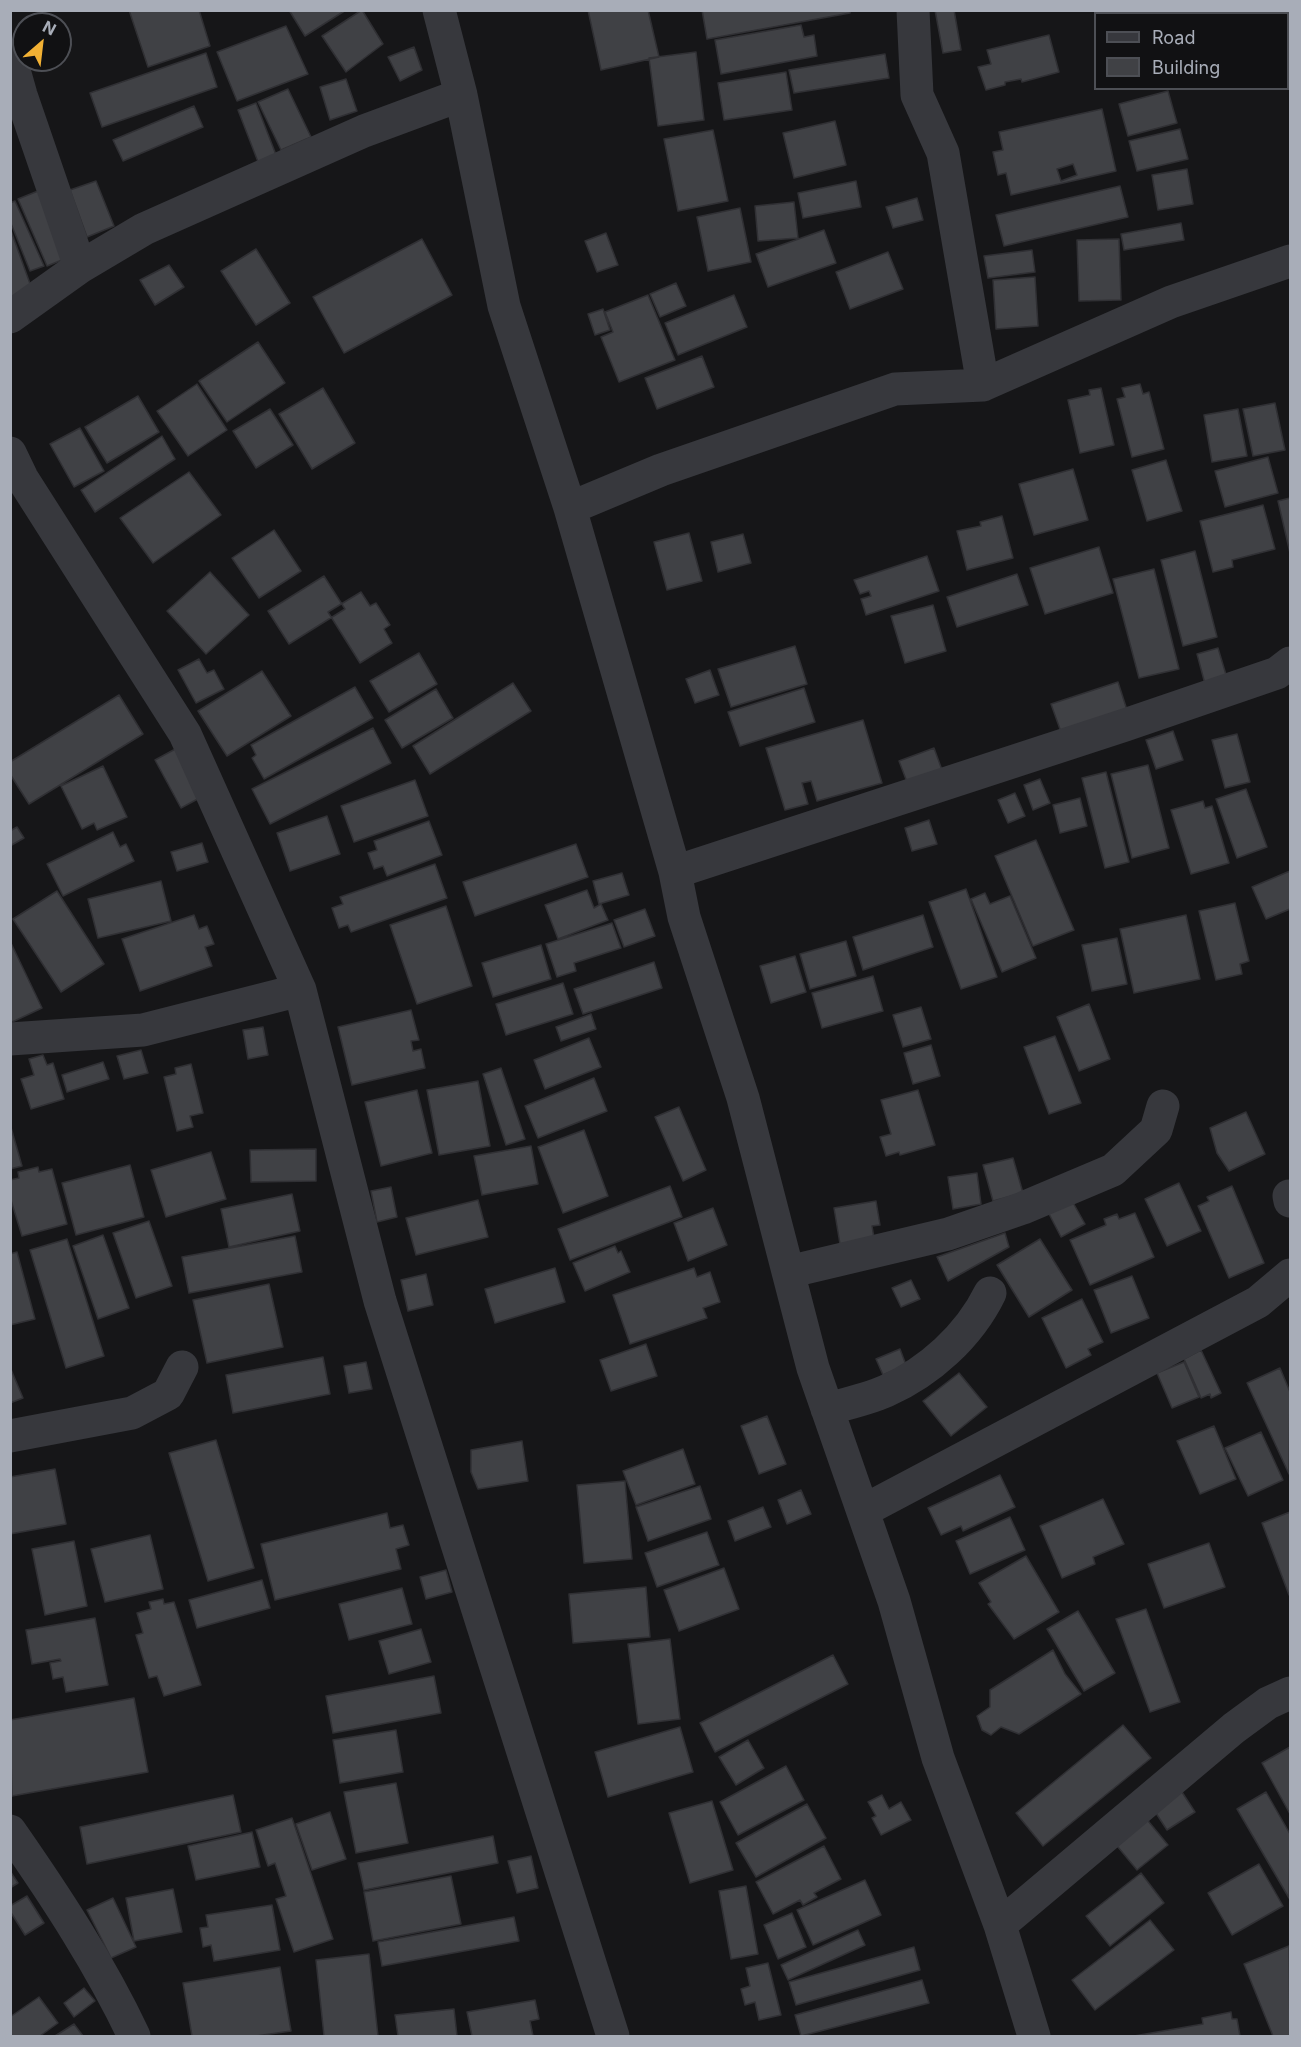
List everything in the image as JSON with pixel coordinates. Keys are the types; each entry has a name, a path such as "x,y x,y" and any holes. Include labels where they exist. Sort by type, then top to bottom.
{"street":[{"path":"439,10 461,95 504,306 570,508 675,872 684,917 743,1098 813,1368 894,1601 938,1758 1000,1925 1034,2037"},
{"path":"913,10 917,95 943,153 983,385"},
{"path":"10,56 21,95 80,267"},
{"path":"10,317 80,267 144,229 364,131 461,95"},
{"path":"570,508 661,470 895,389 983,385 1171,302 1290,261"},
{"path":"14,472 185,734 300,990 380,1301 613,2037"},
{"path":"675,872 1125,725 1277,673 1290,663"},
{"path":"10,1039 143,1030 300,990"},
{"path":"788,1272 948,1234 1023,1208 1113,1170 1156,1130 1163,1106"},
{"path":"863,1511 1258,1302 1290,1275"},
{"path":"828,1409 885,1392 931,1363 979,1316 990,1293"},
{"path":"10,1436 132,1413 168,1394 182,1367"},
{"path":"1000,1925 1234,1728 1268,1703 1290,1693"},
{"path":"10,1831 111,1986 135,2037"}],"building":[{"path":"129,10 199,10 210,46 148,67"},
{"path":"289,10 346,10 305,36"},
{"path":"362,10 383,44 346,72 322,36"},
{"path":"588,10 648,10 659,57 601,70"},
{"path":"702,10 850,10 850,13 707,39"},
{"path":"935,10 954,10 961,50 943,53"},
{"path":"801,25 804,37 814,35 817,56 721,74 715,40"},
{"path":"286,26 308,74 237,101 217,52"},
{"path":"1049,35 1059,72 1022,82 1021,79 1005,82 1005,85 986,90 978,67 991,64 987,50"},
{"path":"414,47 422,70 400,81 388,57"},
{"path":"696,52 704,120 658,126 649,58"},
{"path":"206,53 217,87 102,127 90,93"},
{"path":"885,54 889,78 794,93 789,70"},
{"path":"786,72 792,110 724,120 718,83"},
{"path":"346,79 357,111 330,120 320,87"},
{"path":"288,89 311,137 281,150 258,102"},
{"path":"1168,91 1177,123 1128,136 1119,104"},
{"path":"256,103 278,160 260,167 238,110"},
{"path":"194,106 203,127 123,161 113,140"},
{"path":"1102,109 1116,171 1011,195 1006,173 998,175 993,152 1003,150 999,132","holes":["1073,164 1077,175 1061,181 1057,169"]},
{"path":"835,121 846,165 794,178 783,133"},
{"path":"1180,129 1188,159 1137,171 1129,141"},
{"path":"713,130 728,201 678,211 664,139"},
{"path":"1187,169 1193,204 1158,210 1152,175"},
{"path":"96,181 114,226 87,237 70,190"},
{"path":"856,181 861,207 803,218 798,193"},
{"path":"1120,186 1128,217 1004,246 996,215"},
{"path":"38,191 67,258 47,266 18,199"},
{"path":"917,198 923,220 893,228 886,207"},
{"path":"15,201 44,266 30,271 10,221 10,203"},
{"path":"794,202 798,238 758,241 755,206"},
{"path":"740,208 751,262 708,271 697,217"},
{"path":"1181,223 1184,240 1124,250 1121,234"},
{"path":"10,228 33,292 10,299"},
{"path":"824,230 836,263 768,287 756,254"},
{"path":"606,233 618,265 597,272 585,241"},
{"path":"422,239 452,295 344,353 313,297"},
{"path":"1119,239 1121,300 1079,301 1077,240"},
{"path":"256,249 290,303 256,325 221,271"},
{"path":"1032,250 1035,272 988,278 984,256"},
{"path":"888,252 903,289 850,309 836,272"},
{"path":"169,265 184,287 155,305 140,280"},
{"path":"1035,277 1038,326 996,329 993,280"},
{"path":"676,283 686,306 660,317 650,294"},
{"path":"648,295 675,360 619,382 601,337 613,332 605,312"},
{"path":"734,295 747,327 678,355 665,323"},
{"path":"603,309 610,330 595,335 588,314"},
{"path":"258,342 285,383 227,422 199,381"},
{"path":"702,356 714,387 657,409 645,378"},
{"path":"197,384 227,430 188,456 157,411"},
{"path":"1140,384 1143,394 1149,392 1164,449 1132,457 1117,399 1125,397 1122,388"},
{"path":"323,388 355,443 312,469 279,414"},
{"path":"1101,388 1114,445 1080,453 1068,400 1090,395 1089,390"},
{"path":"138,396 159,432 107,463 85,427"},
{"path":"1275,403 1285,450 1253,456 1243,409"},
{"path":"270,409 293,445 256,468 233,431"},
{"path":"1238,409 1247,456 1212,462 1204,415"},
{"path":"80,428 104,471 74,487 50,444"},
{"path":"162,436 175,459 95,512 81,490"},
{"path":"1268,457 1278,493 1225,507 1215,471"},
{"path":"1166,460 1182,511 1147,521 1132,470"},
{"path":"1073,469 1088,520 1034,535 1019,484"},
{"path":"189,472 221,515 153,563 120,518"},
{"path":"1290,498 1290,553 1278,501"},
{"path":"1263,505 1275,549 1232,560 1233,567 1213,572 1200,521"},
{"path":"1002,516 1013,558 967,570 957,531 981,526 980,522"},
{"path":"274,530 301,571 259,598 232,558"},
{"path":"689,533 702,581 667,590 654,542"},
{"path":"743,534 751,563 718,572 711,542"},
{"path":"1099,547 1113,593 1045,614 1030,568"},
{"path":"1195,551 1217,637 1183,646 1161,560"},
{"path":"927,556 939,591 866,615 861,599 871,596 869,591 860,594 854,580"},
{"path":"1154,569 1179,669 1139,678 1113,579"},
{"path":"210,572 249,615 206,654 167,611"},
{"path":"1017,574 1028,605 957,627 947,597"},
{"path":"324,576 345,609 289,644 268,611"},
{"path":"361,592 370,606 376,603 390,625 384,629 392,643 360,663 328,612"},
{"path":"933,605 946,651 905,663 891,616"},
{"path":"795,646 807,684 731,707 718,669"},
{"path":"1218,648 1227,678 1205,684 1197,654"},
{"path":"419,653 437,684 389,712 370,681"},
{"path":"199,659 207,673 214,670 224,689 196,703 178,670"},
{"path":"710,670 719,695 695,703 686,679"},
{"path":"262,671 291,716 227,756 198,711"},
{"path":"1118,682 1127,710 1061,732 1051,704"},
{"path":"513,683 531,711 430,774 413,746"},
{"path":"355,687 373,718 264,779 252,758 256,755 251,745"},
{"path":"804,688 815,722 740,746 728,712"},
{"path":"436,689 453,718 402,748 385,720"},
{"path":"119,695 143,734 29,804 10,774 10,762"},
{"path":"863,720 882,783 817,801 811,781 802,783 808,804 785,810 766,748"},
{"path":"373,728 391,763 270,824 252,789"},
{"path":"1173,731 1183,760 1156,769 1146,740"},
{"path":"1237,734 1250,782 1225,788 1212,740"},
{"path":"179,747 205,795 181,808 155,760"},
{"path":"934,748 942,770 907,782 899,761"},
{"path":"1148,765 1169,848 1132,858 1111,774"},
{"path":"103,766 127,817 97,830 94,823 82,829 61,786"},
{"path":"1106,772 1129,862 1105,868 1082,778"},
{"path":"1040,779 1050,803 1033,810 1024,785"},
{"path":"415,780 428,816 354,842 341,806"},
{"path":"1246,789 1267,847 1237,858 1216,799"},
{"path":"1015,793 1025,816 1008,823 998,800"},
{"path":"1080,798 1087,826 1060,833 1053,805"},
{"path":"1203,801 1205,808 1212,806 1229,863 1191,874 1171,810"},
{"path":"327,816 340,854 290,871 277,833"},
{"path":"929,820 937,844 912,851 905,828"},
{"path":"429,821 442,855 387,876 383,866 374,869 368,853 377,850 374,841"},
{"path":"17,827 24,838 10,846 10,831"},
{"path":"113,832 120,847 126,844 134,861 63,896 47,864"},
{"path":"1036,840 1074,930 1033,946 995,856"},
{"path":"202,843 208,862 177,871 171,852"},
{"path":"576,844 588,877 475,916 463,882"},
{"path":"435,864 447,898 351,932 348,925 339,928 332,908 343,904 340,897"},
{"path":"1290,871 1290,909 1266,919 1252,887"},
{"path":"622,873 629,895 599,904 593,881"},
{"path":"161,881 171,921 98,938 88,899"},
{"path":"966,889 997,977 961,989 929,902"},
{"path":"587,890 594,908 601,904 608,920 558,939 545,905"},
{"path":"57,891 104,964 61,992 13,919"},
{"path":"985,893 990,904 1010,896 1036,958 1002,972 971,899"},
{"path":"1235,903 1249,961 1240,964 1242,974 1216,980 1199,911"},
{"path":"446,906 472,986 417,1004 390,925"},
{"path":"645,909 655,936 624,947 614,920"},
{"path":"194,915 199,929 207,926 214,944 205,947 212,966 140,991 122,939"},
{"path":"923,915 933,947 863,970 853,937"},
{"path":"1186,915 1200,979 1134,993 1120,929"},
{"path":"612,923 621,948 574,963 576,971 557,977 546,944"},
{"path":"1117,938 1127,984 1092,991 1082,945"},
{"path":"10,941 42,1008 10,1023"},
{"path":"846,941 856,976 810,989 800,954"},
{"path":"541,945 551,979 493,997 482,963"},
{"path":"795,956 806,992 771,1003 760,966"},
{"path":"654,962 662,988 583,1014 574,989"},
{"path":"873,976 883,1011 822,1028 812,993"},
{"path":"563,983 573,1014 506,1035 496,1004"},
{"path":"1089,1004 1110,1059 1079,1071 1057,1017"},
{"path":"921,1007 931,1039 903,1047 893,1015"},
{"path":"411,1010 419,1040 411,1041 413,1051 421,1049 425,1068 352,1085 338,1027"},
{"path":"591,1014 596,1029 561,1041 556,1027"},
{"path":"263,1027 268,1055 248,1059 243,1030"},
{"path":"1055,1036 1081,1103 1049,1114 1024,1047"},
{"path":"589,1038 601,1067 545,1089 534,1060"},
{"path":"931,1045 940,1076 913,1084 904,1053"},
{"path":"141,1050 148,1073 124,1079 117,1056"},
{"path":"43,1055 47,1065 53,1063 64,1099 31,1109 21,1079 34,1075 29,1059"},
{"path":"103,1062 109,1079 67,1092 62,1075"},
{"path":"191,1064 203,1113 190,1116 193,1127 177,1131 164,1077 176,1074 175,1068"},
{"path":"501,1068 525,1139 506,1145 483,1074"},
{"path":"594,1078 607,1111 538,1138 525,1106"},
{"path":"478,1081 490,1146 439,1155 427,1090"},
{"path":"417,1090 432,1153 381,1166 365,1102"},
{"path":"918,1090 935,1145 900,1155 899,1152 886,1156 880,1137 891,1134 881,1100"},
{"path":"679,1107 706,1170 683,1181 655,1117"},
{"path":"1246,1112 1265,1154 1229,1171 1217,1153 1210,1128"},
{"path":"10,1124 22,1166 10,1169"},
{"path":"584,1130 608,1196 563,1213 538,1147"},
{"path":"531,1146 538,1184 482,1195 474,1156"},
{"path":"316,1149 316,1181 251,1182 250,1150"},
{"path":"211,1152 226,1199 166,1217 151,1170"},
{"path":"1013,1158 1023,1193 993,1201 983,1165"},
{"path":"130,1165 144,1217 76,1235 62,1183"},
{"path":"38,1167 39,1172 52,1169 67,1224 22,1236 10,1197 10,1180 19,1178 18,1172"},
{"path":"977,1173 981,1204 953,1209 948,1177"},
{"path":"1179,1183 1201,1231 1167,1246 1145,1199"},
{"path":"670,1186 682,1217 570,1260 558,1229"},
{"path":"1232,1186 1264,1263 1229,1278 1198,1206 1209,1201 1207,1197"},
{"path":"391,1187 397,1217 377,1222 371,1191"},
{"path":"292,1194 300,1231 229,1247 221,1209"},
{"path":"1071,1199 1085,1224 1061,1237 1048,1212"},
{"path":"478,1200 488,1237 416,1255 406,1218"},
{"path":"876,1201 880,1225 872,1226 874,1238 840,1244 834,1208"},
{"path":"713,1208 727,1245 688,1261 674,1223"},
{"path":"1135,1213 1154,1257 1090,1285 1070,1240 1106,1225 1104,1219 1117,1214 1119,1219"},
{"path":"149,1221 172,1286 136,1298 113,1233"},
{"path":"1005,1233 1009,1247 948,1281 937,1257"},
{"path":"103,1235 129,1308 98,1319 73,1246"},
{"path":"295,1236 302,1272 189,1293 182,1257"},
{"path":"67,1239 104,1356 66,1368 30,1250"},
{"path":"1040,1239 1072,1290 1029,1317 997,1265"},
{"path":"615,1246 618,1253 621,1251 630,1272 585,1291 573,1263"},
{"path":"17,1252 35,1319 10,1325 10,1254"},
{"path":"555,1268 565,1302 495,1323 485,1289"},
{"path":"694,1268 697,1277 710,1272 720,1302 703,1308 707,1318 630,1344 613,1295"},
{"path":"426,1274 433,1305 408,1311 401,1280"},
{"path":"1132,1276 1149,1318 1111,1333 1094,1290"},
{"path":"911,1280 920,1299 901,1307 892,1288"},
{"path":"269,1284 283,1347 207,1363 193,1300"},
{"path":"1082,1299 1103,1342 1088,1349 1091,1355 1066,1368 1042,1318"},
{"path":"646,1344 657,1376 611,1391 600,1360"},
{"path":"900,1349 906,1365 883,1375 876,1359"},
{"path":"1201,1350 1221,1393 1211,1398 1210,1394 1201,1398 1184,1359"},
{"path":"323,1357 330,1394 233,1413 226,1375"},
{"path":"366,1362 372,1389 349,1393 344,1366"},
{"path":"1184,1362 1199,1397 1172,1408 1157,1373"},
{"path":"10,1367 23,1398 10,1403"},
{"path":"1280,1368 1290,1392 1289,1474 1247,1383"},
{"path":"959,1373 987,1407 951,1436 923,1401"},
{"path":"767,1416 786,1464 759,1474 741,1426"},
{"path":"1214,1426 1236,1479 1200,1494 1177,1441"},
{"path":"1261,1432 1283,1480 1248,1496 1225,1448"},
{"path":"216,1440 254,1568 208,1581 169,1453"},
{"path":"522,1441 528,1481 478,1489 471,1472 471,1450"},
{"path":"683,1449 695,1484 636,1505 623,1471"},
{"path":"55,1469 66,1524 10,1534 10,1477"},
{"path":"1000,1475 1015,1507 963,1531 961,1526 941,1535 928,1508"},
{"path":"625,1481 632,1559 584,1563 577,1485"},
{"path":"700,1486 711,1519 648,1541 636,1507"},
{"path":"801,1490 811,1514 787,1524 778,1500"},
{"path":"1103,1499 1124,1544 1093,1557 1095,1564 1062,1578 1040,1526"},
{"path":"763,1507 771,1527 735,1541 728,1521"},
{"path":"1290,1512 1290,1595 1289,1595 1262,1523"},
{"path":"387,1513 390,1528 403,1525 409,1545 396,1549 401,1569 275,1600 261,1544"},
{"path":"1010,1517 1025,1550 970,1574 956,1541"},
{"path":"707,1532 719,1565 657,1587 645,1553"},
{"path":"150,1535 163,1589 105,1602 91,1549"},
{"path":"74,1541 87,1606 45,1615 32,1549"},
{"path":"1209,1543 1225,1587 1164,1608 1148,1564"},
{"path":"1026,1556 1059,1612 1014,1639 988,1604 991,1602 979,1583"},
{"path":"724,1568 739,1609 679,1631 664,1590"},
{"path":"446,1570 452,1592 426,1599 420,1577"},
{"path":"262,1580 270,1608 197,1628 189,1600"},
{"path":"646,1587 650,1637 573,1643 569,1594"},
{"path":"402,1588 412,1624 349,1640 339,1604"},
{"path":"163,1599 164,1604 174,1602 201,1685 164,1696 157,1676 149,1678 136,1635 143,1633 137,1613 151,1609 149,1602"},
{"path":"1146,1609 1180,1702 1150,1712 1116,1619"},
{"path":"1078,1611 1115,1673 1084,1691 1047,1629"},
{"path":"95,1618 108,1685 66,1692 63,1677 53,1679 50,1663 61,1661 60,1659 32,1664 26,1630"},
{"path":"421,1629 431,1662 389,1674 379,1641"},
{"path":"670,1639 680,1719 638,1724 628,1644"},
{"path":"1053,1650 1065,1674 1081,1694 1019,1734 1001,1727 991,1735 982,1730 977,1716 990,1707 990,1690"},
{"path":"833,1655 848,1684 715,1752 700,1723"},
{"path":"434,1676 441,1713 333,1733 326,1696"},
{"path":"134,1698 148,1772 12,1796 10,1720"},
{"path":"1123,1725 1151,1758 1043,1846 1016,1813"},
{"path":"680,1727 693,1772 608,1797 595,1752"},
{"path":"396,1730 403,1772 340,1783 333,1740"},
{"path":"748,1740 764,1768 736,1785 719,1757"},
{"path":"1290,1747 1290,1814 1262,1763"},
{"path":"786,1766 804,1800 738,1835 720,1802"},
{"path":"396,1783 408,1843 356,1853 344,1792"},
{"path":"1180,1789 1195,1812 1167,1830 1152,1807"},
{"path":"1266,1792 1290,1834 1289,1898 1237,1809"},
{"path":"233,1795 241,1832 87,1864 80,1827"},
{"path":"882,1795 889,1809 901,1802 911,1820 881,1835 872,1818 876,1816 868,1802"},
{"path":"712,1801 733,1870 690,1883 669,1813"},
{"path":"807,1804 826,1838 756,1877 736,1843"},
{"path":"330,1812 346,1859 312,1870 296,1824"},
{"path":"1144,1816 1168,1845 1137,1870 1113,1841"},
{"path":"292,1818 333,1939 294,1952 276,1899 286,1896 275,1863 268,1866 256,1830"},
{"path":"252,1832 260,1867 196,1880 188,1846"},
{"path":"493,1836 498,1863 364,1890 358,1863"},
{"path":"824,1846 841,1879 814,1893 817,1897 803,1905 800,1900 773,1914 756,1882"},
{"path":"531,1856 538,1888 517,1893 508,1861"},
{"path":"1259,1864 1283,1906 1232,1935 1208,1893"},
{"path":"10,1871 18,1883 10,1888"},
{"path":"1141,1873 1164,1903 1110,1946 1086,1916"},
{"path":"451,1876 461,1924 373,1941 364,1892"},
{"path":"865,1880 881,1915 813,1945 797,1910"},
{"path":"746,1886 758,1954 731,1959 719,1891"},
{"path":"173,1889 182,1932 134,1941 126,1898"},
{"path":"27,1896 44,1923 25,1935 10,1911 10,1906"},
{"path":"113,1898 136,1947 111,1958 87,1910"},
{"path":"272,1905 280,1950 214,1961 211,1945 203,1947 200,1928 208,1927 206,1915"},
{"path":"792,1913 806,1947 778,1959 764,1925"},
{"path":"514,1917 519,1941 382,1966 378,1942"},
{"path":"1150,1920 1174,1950 1095,2010 1072,1980"},
{"path":"858,1930 865,1945 788,1980 781,1965"},
{"path":"1289,1946 1290,2036 1273,2036 1244,1964"},
{"path":"914,1947 920,1970 796,2005 789,1982"},
{"path":"369,1954 378,2036 324,2036 316,1960"},
{"path":"768,1963 781,2015 759,2020 755,2002 745,2005 741,1989 750,1986 746,1968"},
{"path":"280,1967 291,2031 256,2036 192,2036 183,1983"},
{"path":"922,1980 929,2003 801,2036 795,2015"},
{"path":"84,1988 95,2001 74,2017 64,2003"},
{"path":"39,1997 58,2023 40,2036 10,2036 10,2017"},
{"path":"535,2000 539,2019 530,2021 533,2036 472,2036 467,2012"},
{"path":"454,2009 457,2036 398,2036 395,2015"},
{"path":"1231,2012 1232,2019 1237,2019 1240,2036 1134,2036 1203,2024 1202,2018"},
{"path":"74,2024 83,2036 55,2036"}]}
